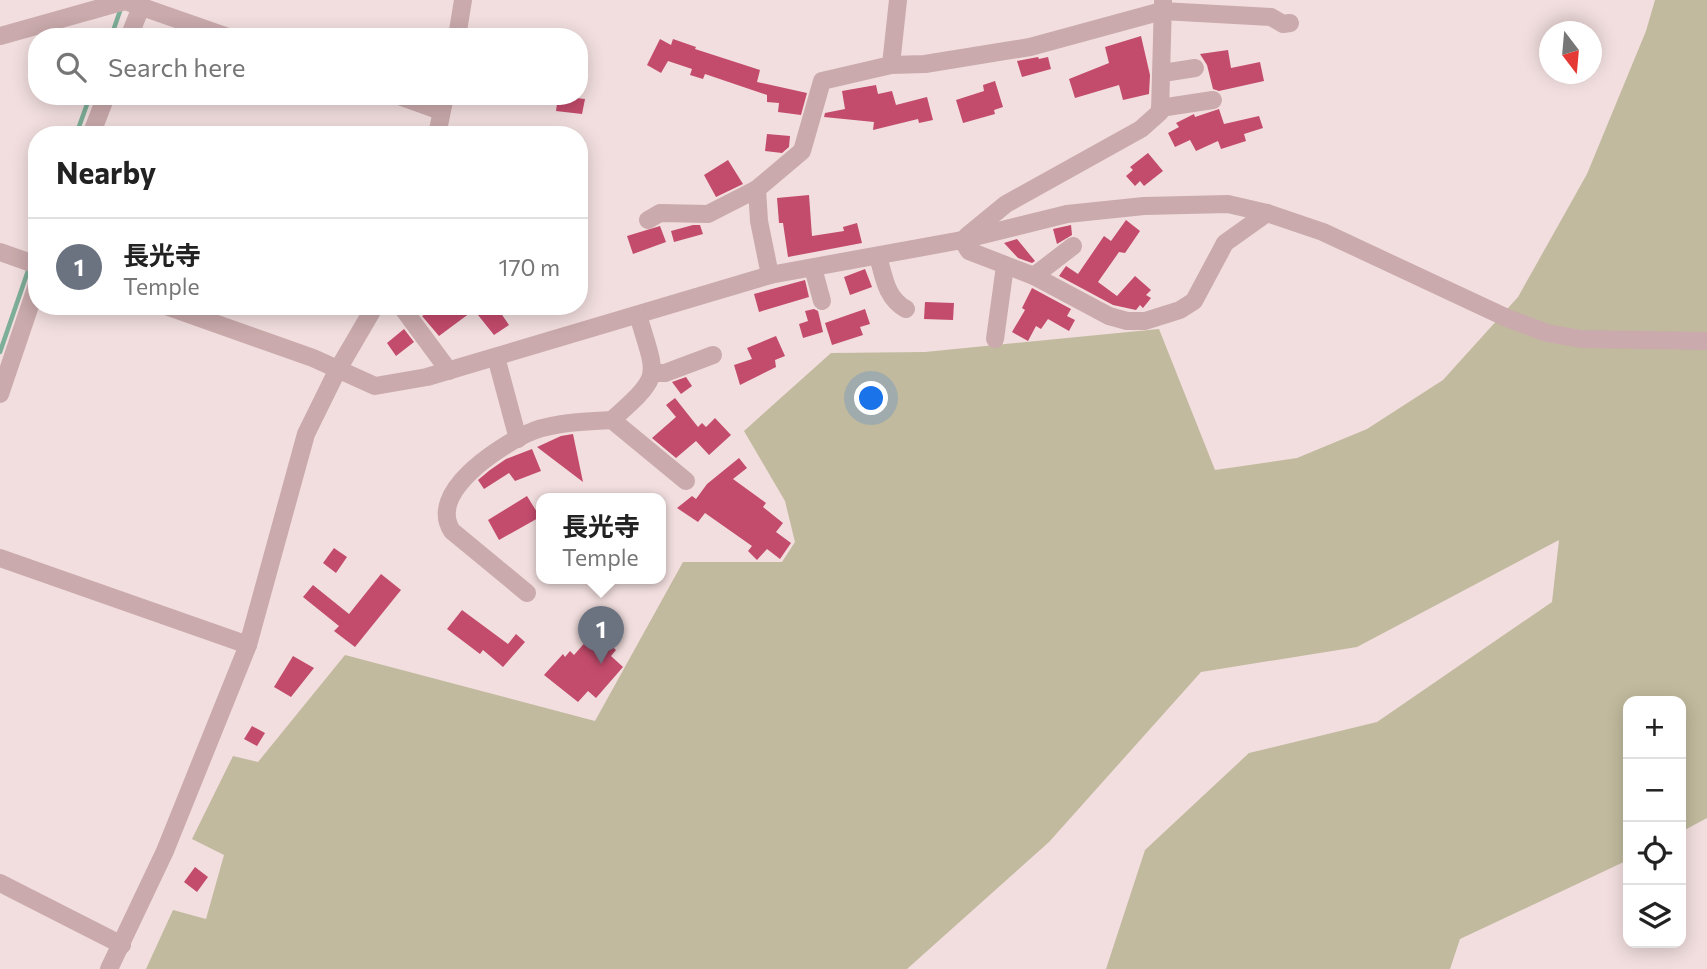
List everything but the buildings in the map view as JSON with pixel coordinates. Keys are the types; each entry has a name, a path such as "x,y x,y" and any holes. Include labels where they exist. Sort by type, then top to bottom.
{"street":[{"path":"458,28 463,0"},
{"path":"891,65 898,0"},
{"path":"31,28 125,1 203,28"},
{"path":"962,240 1006,204 1141,129 1160,108 1163,5"},
{"path":"648,220 660,214 708,215 757,189 802,151 822,81 891,65 925,64 1030,47 1163,5 1218,7 1271,17 1283,24 1290,23"},
{"path":"132,28 141,6"},
{"path":"0,37 28,29"},
{"path":"1163,74 1195,68"},
{"path":"1160,108 1213,100"},
{"path":"94,126 103,105"},
{"path":"439,126 443,105"},
{"path":"757,189 759,221 770,275"},
{"path":"191,315 313,358 375,386 449,371 770,275 962,240 1067,214 1103,208 1228,204 1267,213 1323,232 1507,318 1547,333 1581,339 1707,341"},
{"path":"962,240 969,251 1034,276 1109,316 1127,321 1156,318 1194,301 1225,243 1267,213"},
{"path":"1034,276 1073,246"},
{"path":"0,252 28,262"},
{"path":"878,256 889,292 895,303 906,309"},
{"path":"995,339 1005,265"},
{"path":"813,268 822,301"},
{"path":"0,394 28,312"},
{"path":"109,969 215,734 248,645 306,434 337,371 370,315"},
{"path":"408,315 449,371"},
{"path":"527,593 448,524 448,502 459,483 474,468 527,433 570,423 612,420 646,389 654,369 638,315"},
{"path":"652,373 665,373 713,355"},
{"path":"496,357 518,439"},
{"path":"612,420 686,481"},
{"path":"0,558 248,645"},
{"path":"0,883 122,945"}],"shaded area":[{"path":"1655,0 1707,0 1707,818 1686,829 1686,696 1623,696 1623,862 1460,939 1450,969 1106,969 1145,850 1249,753 1377,722 1552,602 1559,540 1357,647 1201,672 1049,842 907,969 146,969 173,910 206,919 224,855 192,839 233,756 258,762 345,655 595,721 683,562 782,562 795,542 785,501 744,431 831,353 925,352 1159,329 1215,470 1297,458 1367,429 1443,380 1518,297 1587,174 1646,31"}],"waterway":[{"path":"114,28 121,8"},
{"path":"79,126 87,105"},
{"path":"0,352 28,271"}],"place":[{"name":"長光寺","path":"601,664"}]}
